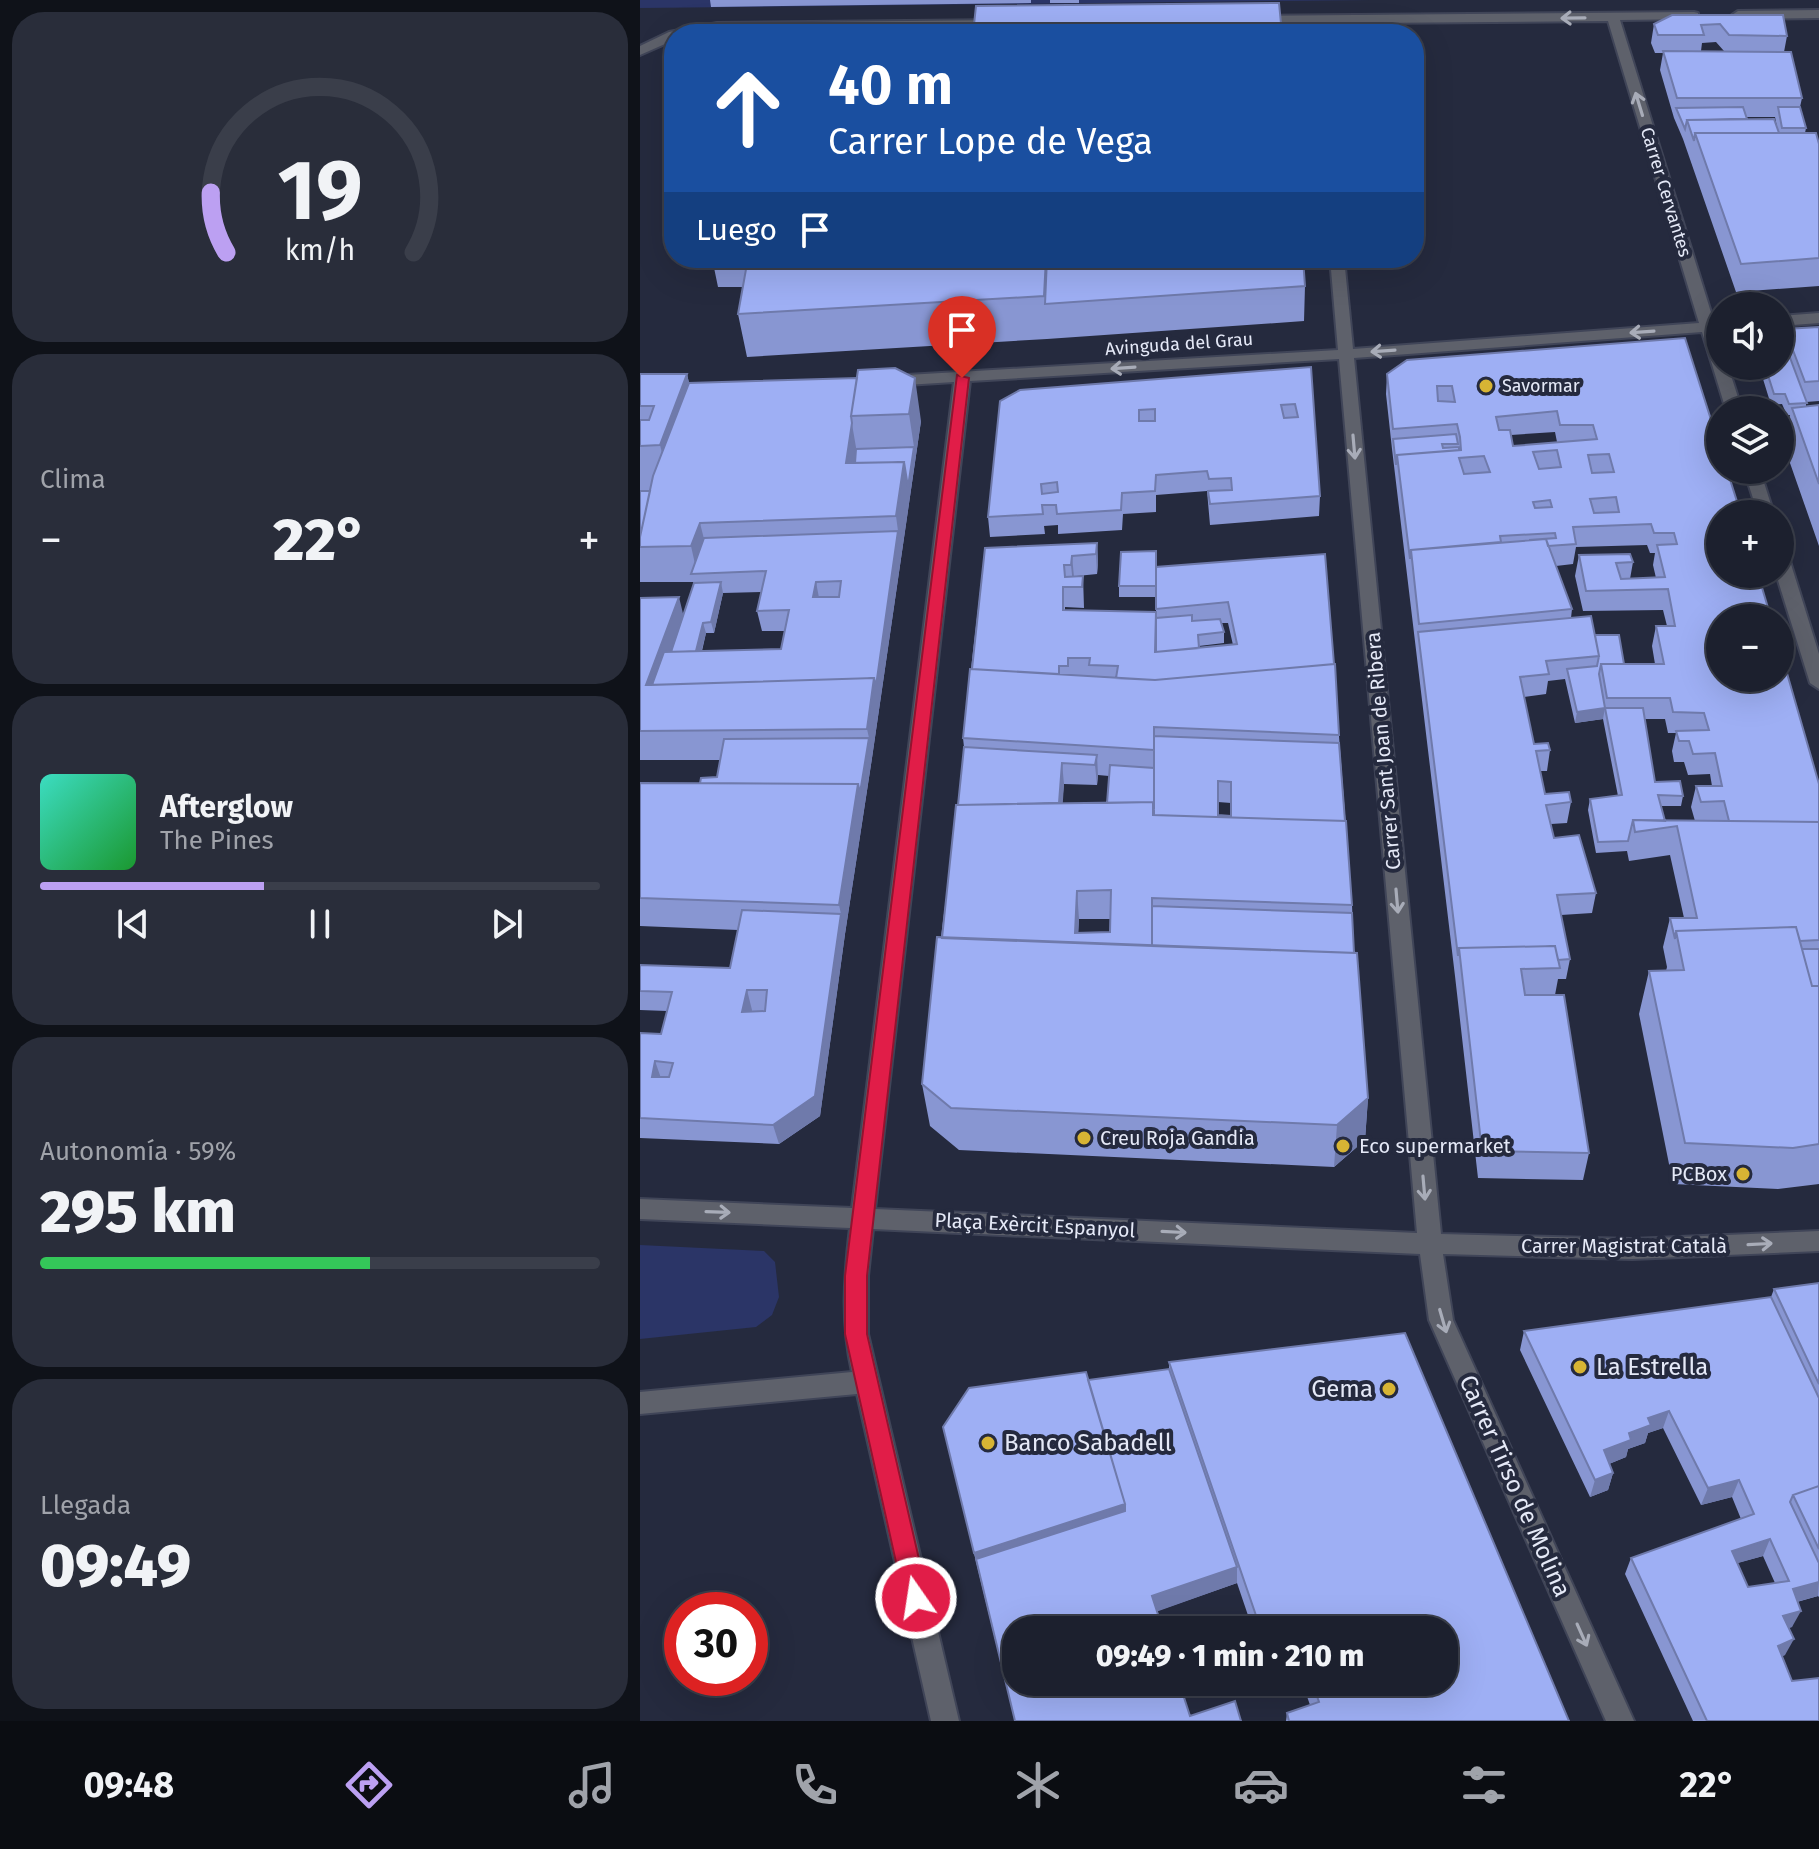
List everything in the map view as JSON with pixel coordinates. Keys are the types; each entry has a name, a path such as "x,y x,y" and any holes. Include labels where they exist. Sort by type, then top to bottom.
{"street":[{"path":"1724,16 1819,14"},
{"path":"1232,21 1708,16"},
{"name":"Carrer Cervantes","path":"1613,17 1706,305"},
{"path":"1313,20 1314,24"},
{"path":"642,49 664,40"},
{"name":"Carrer Sant Joan de Ribera","path":"1338,268 1430,1244"},
{"path":"1794,320 1819,318"},
{"name":"Avinguda del Grau","path":"868,382 1345,354 1706,328"},
{"path":"945,1721 856,1334 856,1276 962,378"},
{"path":"1789,588 1819,683"},
{"name":"Plaça Exèrcit Espanyol","path":"640,1209 1430,1244"},
{"name":"Carrer Magistrat Català","path":"1430,1244 1632,1249 1819,1241"},
{"name":"Carrer Tirso de Molina","path":"1430,1244 1444,1328 1620,1721"},
{"path":"640,1403 866,1382"}],"shaded area":[{"path":"640,0 1370,0 640,8"},
{"path":"640,1245 764,1251 775,1262 779,1297 772,1315 756,1327 640,1339"}],"building":[{"path":"1279,3 1281,24 974,24 976,6"},
{"path":"1672,15 1783,15 1787,36 1729,35 1720,24 1701,25 1704,35 1658,35 1654,24"},
{"path":"1663,51 1791,52 1802,98 1677,98"},
{"path":"1743,107 1747,119 1687,120 1685,129 1676,108"},
{"path":"1778,107 1800,107 1806,128 1782,128"},
{"path":"1774,119 1779,133 1695,133 1694,141 1687,120"},
{"path":"1695,133 1816,133 1819,144 1819,258 1741,264"},
{"path":"746,268 1045,268 1044,296 738,314"},
{"path":"1047,268 1304,268 1305,286 1045,304"},
{"path":"1819,327 1819,381 1805,382 1794,353 1794,328"},
{"path":"1685,338 1706,404 1706,484 1731,484 1737,500 1706,500 1706,588 1762,588 1767,604 1706,604 1706,692 1792,692 1819,784 1819,822 1729,821 1724,801 1701,802 1696,786 1722,786 1715,753 1693,754 1689,741 1679,741 1676,731 1709,730 1704,713 1673,712 1670,698 1607,698 1601,664 1664,664 1656,626 1675,626 1668,589 1586,591 1579,555 1630,554 1633,562 1616,563 1621,579 1665,577 1657,545 1677,544 1674,533 1654,533 1651,524 1573,527 1576,544 1548,546 1546,539 1529,540 1556,538 1555,533 1500,536 1501,542 1411,550 1410,559 1397,455 1461,450 1460,437 1457,424 1393,429 1387,374 1407,360","holes":["1551,379 1564,379 1567,392 1553,392","1437,386 1452,386 1455,402 1438,401","1557,411 1560,425 1593,425 1597,439 1513,446 1510,430 1499,430 1496,417","1557,450 1561,467 1539,469 1533,452","1609,454 1614,472 1592,473 1588,455","1484,456 1490,472 1464,474 1459,458","1616,497 1619,512 1594,513 1590,499","1550,500 1552,507 1535,508 1533,502"]},
{"path":"1311,367 1320,496 1210,504 1208,491 1232,490 1231,478 1209,479 1207,471 1156,475 1155,491 1122,493 1121,510 1057,514 1056,505 1042,505 1043,514 988,517 1000,401 1020,390","holes":["1295,404 1298,417 1284,418 1281,405","1155,409 1155,421 1139,421 1139,410","1057,482 1058,492 1042,494 1041,484"]},
{"path":"895,368 915,378 909,414 851,416 858,370"},
{"path":"1794,368 1807,403 1794,404 1794,396 1774,394 1770,380 1794,380"},
{"path":"640,374 687,374 660,445 640,446 640,420 649,420 654,406 640,406"},
{"path":"857,378 846,463 904,462 896,516 700,523 691,546 640,547 653,476 689,383"},
{"path":"1819,405 1819,484 1794,414 1794,408"},
{"path":"1456,434 1458,444 1442,444 1443,448 1459,447 1459,450 1397,455 1396,465 1393,439"},
{"path":"914,447 908,487 904,462 855,463 856,449"},
{"path":"640,491 650,491 640,537"},
{"path":"898,531 876,686 874,678 652,685 664,652 781,649 789,610 757,611 766,571 691,574 704,538","holes":["841,581 839,597 813,597 816,582"]},
{"path":"1546,539 1572,609 1419,624 1411,550"},
{"path":"1097,543 1096,554 1072,556 1071,565 1064,565 1065,577 1083,576 1082,587 1063,587 1063,610 1156,612 1155,652 1237,644 1228,602 1156,609 1156,567 1325,554 1334,664 1155,680 1116,678 1118,666 1089,665 1090,658 1068,658 1068,666 1059,666 1059,674 972,669 985,548"},
{"path":"1156,551 1156,586 1119,586 1121,552"},
{"path":"721,582 711,622 703,623 696,651 671,652 694,583"},
{"path":"679,597 646,685 874,678 867,729 640,731 640,598"},
{"path":"1192,615 1192,621 1220,619 1224,632 1198,635 1199,648 1156,652 1156,618"},
{"path":"1591,616 1599,656 1546,661 1549,674 1520,677 1534,744 1548,743 1550,750 1536,751 1545,794 1569,792 1571,802 1546,805 1554,838 1579,835 1596,893 1557,895 1570,959 1558,960 1555,946 1459,948 1458,956 1418,632"},
{"path":"1595,635 1619,635 1624,664 1601,664 1599,674 1605,708 1577,712 1567,669 1597,666 1599,656"},
{"path":"1335,664 1339,735 1154,727 1154,750 963,738 970,669 1155,680"},
{"path":"1605,708 1643,708 1655,782 1680,781 1683,796 1658,795 1665,821 1633,820 1628,841 1598,842 1590,799 1622,795"},
{"path":"1154,736 1339,743 1345,821 1154,815","holes":["1218,781 1231,782 1231,816 1218,815"]},
{"path":"869,738 860,793 858,784 700,783 701,778 717,777 724,739"},
{"path":"964,747 1097,755 1095,765 1062,763 1059,803 958,805"},
{"path":"1110,765 1154,768 1154,809 1153,802 1107,803"},
{"path":"640,783 858,784 839,905 640,898"},
{"path":"1153,802 1153,815 1346,821 1352,905 1152,898 1152,946 942,938 956,805","holes":["1111,890 1110,932 1075,933 1077,891"]},
{"path":"1633,820 1819,822 1819,940 1800,941 1796,927 1676,931 1675,939 1670,918 1697,918 1677,826 1635,832"},
{"path":"1152,906 1352,913 1354,953 1152,946"},
{"path":"742,910 841,914 815,1096 773,1125 640,1118 640,1033 661,1034 672,992 640,991 640,965 730,968","holes":["747,990 767,990 765,1011 742,1012","655,1061 673,1063 669,1077 652,1077"]},
{"path":"1796,927 1812,986 1819,986 1819,1144 1793,1148 1685,1143 1649,971 1684,970 1676,931"},
{"path":"937,937 1357,953 1368,1098 1337,1125 951,1108 922,1084"},
{"path":"1555,946 1560,968 1521,969 1525,995 1564,995 1589,1153 1482,1151 1459,948"},
{"path":"1802,949 1819,949 1819,986 1812,986"},
{"path":"1819,1283 1819,1384 1774,1289"},
{"path":"1771,1297 1819,1398 1819,1486 1793,1495 1790,1502 1819,1563 1819,1582 1793,1589 1801,1611 1783,1616 1794,1639 1778,1646 1792,1681 1819,1678 1819,1721 1707,1721 1631,1558 1754,1514 1739,1480 1708,1488 1669,1411 1648,1418 1651,1425 1629,1433 1631,1440 1604,1450 1613,1473 1595,1480 1524,1331","holes":["1770,1539 1789,1581 1748,1587 1732,1551"]},
{"path":"1405,1333 1569,1721 1289,1721 1287,1713 1319,1702 1317,1696 1458,1696 1458,1616 1256,1616 1169,1362"},
{"path":"1169,1369 1237,1567 1152,1596 1158,1616 1002,1616 1002,1667 976,1559 1125,1511 1088,1380"},
{"path":"1086,1372 1125,1504 974,1553 943,1427 969,1388"},
{"path":"1819,1486 1819,1549 1793,1495"},
{"path":"1009,1696 1184,1696 1190,1716 1235,1701 1241,1721 1015,1721"}],"place":[{"name":"Savormar","path":"1486,386"},
{"name":"Creu Roja Gandia","path":"1084,1138"},
{"name":"Eco supermarket","path":"1343,1146"},
{"name":"PCBox","path":"1743,1174"},
{"name":"La Estrella","path":"1580,1367"},
{"name":"Gema","path":"1389,1389"},
{"name":"Banco Sabadell","path":"988,1443"}],"route":[{"path":"916,1598 856,1334 856,1276 962,378"}]}
